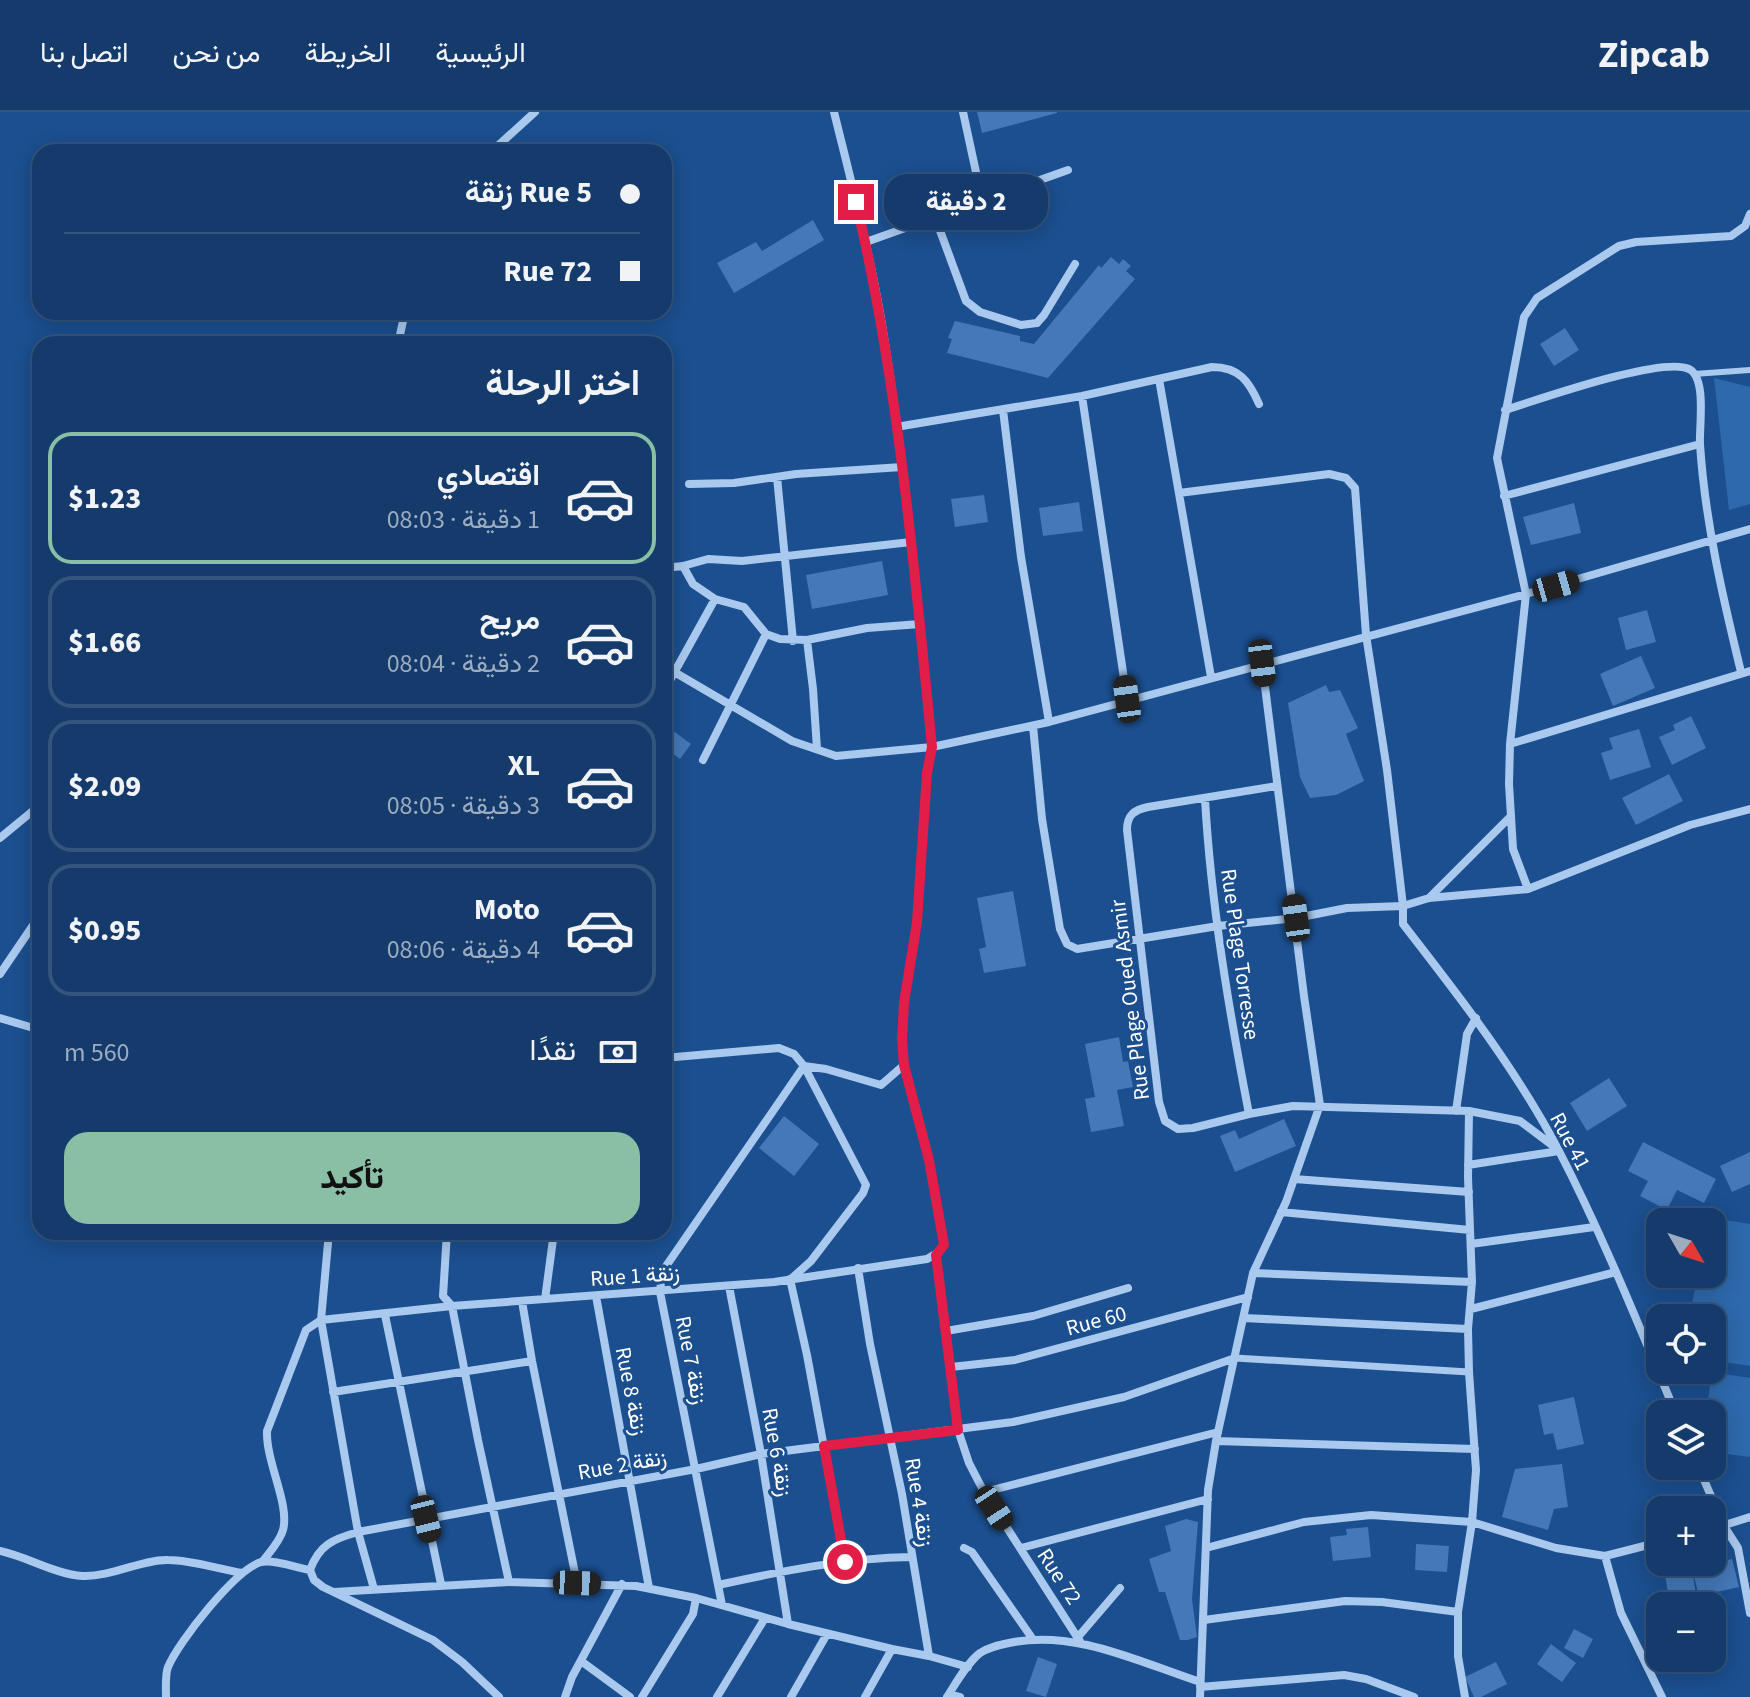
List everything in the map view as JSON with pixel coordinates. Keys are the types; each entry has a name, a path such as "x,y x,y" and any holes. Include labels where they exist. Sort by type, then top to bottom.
{"street":[{"path":"500,144 535,112"},
{"path":"834,112 866,242 881,319 911,542 932,747 925,787 917,922 904,1003 904,1065 929,1160 944,1245 936,1255"},
{"path":"963,112 982,200"},
{"path":"866,242 1068,170"},
{"path":"1528,889 1513,849 1510,744 1526,594 1497,449 1522,323 1537,298 1619,246 1636,242 1731,236 1745,226 1750,214"},
{"path":"935,217 962,294 972,308 980,312 1026,326 1037,323 1075,264"},
{"path":"896,427 1082,396 1212,367 1223,367 1243,376 1259,404"},
{"path":"1505,410 1640,372 1673,367 1694,374 1700,387 1700,444 1713,540 1746,672 1510,744"},
{"path":"1159,379 1211,677"},
{"path":"1082,396 1127,699"},
{"path":"1003,410 1021,557 1049,722"},
{"path":"1504,496 1700,444"},
{"path":"689,484 734,483 902,467"},
{"name":"Rue 41","path":"1179,493 1329,474 1346,478 1355,488 1366,635 1387,770 1403,924 1476,1018 1559,1151 1616,1272 1670,1400"},
{"path":"777,477 793,641"},
{"path":"674,673 792,741 836,756 932,747 1049,722 1526,594 1750,529"},
{"path":"672,567 708,559 742,561 911,542"},
{"path":"683,566 693,584 715,599 744,607 766,634 793,641 867,628 920,624"},
{"path":"672,677 715,599"},
{"path":"703,760 766,634"},
{"path":"807,640 817,749"},
{"path":"1262,663 1320,1105 1281,1212 1253,1273 1217,1437 1208,1499 1200,1689 1344,1675 1366,1679 1414,1697"},
{"path":"1033,726 1042,819 1062,935 1072,948 1083,949 1139,937 1296,918 1347,908 1403,906 1429,898 1528,889 1690,825 1750,809"},
{"path":"1205,799 1277,786"},
{"name":"Rue Plage Oued Asmir","path":"1205,799 1135,811 1128,818 1161,1113 1170,1125 1178,1129 1249,1114"},
{"name":"Rue Plage Torresse","path":"1205,799 1218,926 1249,1114"},
{"path":"0,838 32,812"},
{"path":"1429,898 1512,816"},
{"path":"0,974 32,927"},
{"path":"0,1018 32,1028"},
{"path":"1456,1111 1467,1034 1476,1018"},
{"path":"672,1057 779,1048 794,1054 804,1066 866,1185 811,1261 790,1279 845,1562"},
{"path":"804,1066 881,1085 904,1065"},
{"name":"Rue 7 زنقة","path":"722,1605 660,1292 662,1272 804,1066"},
{"path":"1249,1114 1293,1106 1320,1105 1469,1111 1520,1121 1559,1151"},
{"path":"1461,1696 1458,1612 1472,1522 1475,1449 1468,1329 1472,1282 1469,1111"},
{"path":"1468,1165 1559,1151"},
{"path":"1294,1179 1469,1192"},
{"path":"1281,1212 1470,1230"},
{"path":"1471,1244 1594,1227"},
{"path":"328,1240 321,1320 358,1532 374,1589"},
{"path":"446,1240 443,1296 452,1306 509,1582"},
{"path":"545,1299 553,1240"},
{"name":"Rue 1 زنقة","path":"321,1320 452,1306 729,1286 910,1263 936,1255"},
{"name":"Rue 72","path":"936,1255 958,1430 969,1463 984,1492 1080,1640"},
{"name":"Rue 4 زنقة","path":"858,1268 929,1656"},
{"path":"1471,1309 1616,1272"},
{"path":"1253,1273 1472,1282"},
{"name":"Rue 6 زنقة","path":"729,1286 761,1454 788,1624"},
{"path":"946,1331 1033,1316 1128,1288"},
{"name":"Rue 8 زنقة","path":"596,1296 649,1588"},
{"name":"Rue 60","path":"951,1367 1015,1360 1248,1297"},
{"path":"522,1301 577,1583"},
{"path":"385,1315 441,1584"},
{"path":"1244,1318 1468,1329"},
{"path":"166,1697 167,1669 181,1644 218,1596 242,1573 263,1561 282,1533 285,1519 267,1447 267,1431 306,1330 321,1320"},
{"path":"1235,1358 1469,1372"},
{"name":"Rue 2 زنقة","path":"310,1570 314,1559 328,1541 358,1532 761,1454 1028,1419 1124,1397 1235,1358"},
{"path":"333,1392 532,1361"},
{"path":"984,1492 1217,1437 1475,1449"},
{"path":"1021,1548 1208,1499"},
{"path":"1206,1548 1304,1522 1371,1515 1472,1522 1556,1548 1605,1556 1646,1546"},
{"path":"1726,1525 1750,1517"},
{"path":"1726,1529 1738,1548 1750,1613"},
{"path":"964,1548 972,1552 1032,1638"},
{"path":"0,1551 83,1576 167,1559 242,1573"},
{"path":"1605,1556 1621,1613 1662,1697"},
{"path":"718,1585 845,1562 911,1557"},
{"path":"263,1561 310,1570 314,1580 334,1592 433,1640 499,1697"},
{"path":"334,1592 509,1582 622,1584 696,1598 827,1634 968,1667"},
{"path":"565,1697 622,1584"},
{"path":"1080,1640 1120,1588"},
{"path":"642,1697 693,1614 696,1598"},
{"path":"1204,1620 1345,1601 1382,1602 1458,1612"},
{"path":"717,1697 765,1618"},
{"path":"791,1697 827,1634"},
{"name":"Rue 72","path":"948,1695 977,1655 989,1648 1032,1638 1080,1640 1200,1689"},
{"path":"865,1697 892,1649"},
{"path":"581,1661 630,1697"},
{"path":"948,1695 960,1697"}],"lane":[{"path":"1694,374 1750,370"}],"shaded area":[{"path":"1714,378 1750,387 1750,504 1729,510"},
{"path":"1726,1220 1750,1224 1750,1366 1726,1362 1726,1304 1692,1304 1695,1288 1726,1288"},
{"path":"1726,1374 1750,1378 1750,1457 1726,1454 1726,1400 1708,1400 1710,1384 1726,1384"}],"building":[{"path":"977,112 1057,112 1057,113 982,133"},
{"path":"813,220 824,240 734,293 717,263 756,242 762,251"},
{"path":"1111,257 1119,264 1123,259 1131,266 1126,271 1135,279 1048,378 947,353 952,339 948,338 955,321 1020,336 1020,341 1034,344 1099,265 1101,268"},
{"path":"1565,328 1579,350 1554,366 1540,344"},
{"path":"984,495 988,522 955,527 951,499"},
{"path":"1079,502 1083,531 1043,536 1039,508"},
{"path":"1574,503 1581,533 1531,545 1523,517"},
{"path":"882,561 888,595 812,609 806,575"},
{"path":"1647,610 1656,642 1626,650 1618,618"},
{"path":"1641,656 1655,688 1613,706 1600,674"},
{"path":"1326,685 1329,692 1340,690 1358,728 1346,734 1364,781 1336,795 1310,798 1300,777 1288,703"},
{"path":"1691,716 1706,748 1672,765 1659,737 1675,730 1673,725"},
{"path":"1639,729 1651,767 1610,780 1601,753 1613,749 1609,738"},
{"path":"672,730 691,744 680,759 672,753"},
{"path":"1669,774 1683,801 1636,825 1622,798"},
{"path":"1013,891 1026,966 984,973 979,949 986,947 977,898"},
{"path":"1119,1037 1123,1062 1128,1061 1133,1087 1117,1090 1124,1126 1091,1132 1085,1099 1095,1097 1085,1044"},
{"path":"1609,1078 1627,1106 1587,1131 1570,1103"},
{"path":"784,1116 819,1144 794,1176 759,1148"},
{"path":"1284,1119 1296,1146 1235,1172 1220,1136 1235,1130 1239,1139"},
{"path":"1643,1142 1716,1179 1704,1203 1677,1190 1668,1208 1663,1208 1640,1196 1648,1181 1628,1171"},
{"path":"1750,1152 1750,1184 1732,1192 1720,1166"},
{"path":"1574,1397 1584,1444 1557,1450 1553,1433 1544,1435 1538,1405"},
{"path":"1562,1464 1568,1507 1554,1509 1548,1530 1502,1517 1515,1469"},
{"path":"1186,1519 1198,1522 1192,1599 1197,1637 1180,1640 1165,1592 1159,1592 1149,1559 1171,1551 1165,1526"},
{"path":"1368,1527 1371,1557 1333,1561 1330,1537 1347,1535 1346,1529"},
{"path":"1416,1544 1449,1546 1447,1572 1415,1570"},
{"path":"1732,1559 1739,1587 1698,1592 1694,1576 1726,1576 1726,1560"},
{"path":"1665,1576 1693,1576 1695,1592 1668,1592"},
{"path":"1574,1629 1593,1639 1583,1658 1564,1648"},
{"path":"1551,1644 1576,1663 1562,1682 1537,1664"},
{"path":"1038,1657 1057,1664 1046,1697 1026,1691"},
{"path":"1496,1662 1507,1684 1481,1697 1474,1697 1465,1677"}],"route":[{"path":"845,1562 824,1446 958,1430 936,1255 944,1245 929,1160 904,1065 902,1040 904,1003 917,922 923,816 932,747 911,542 887,358 856,202"}]}
